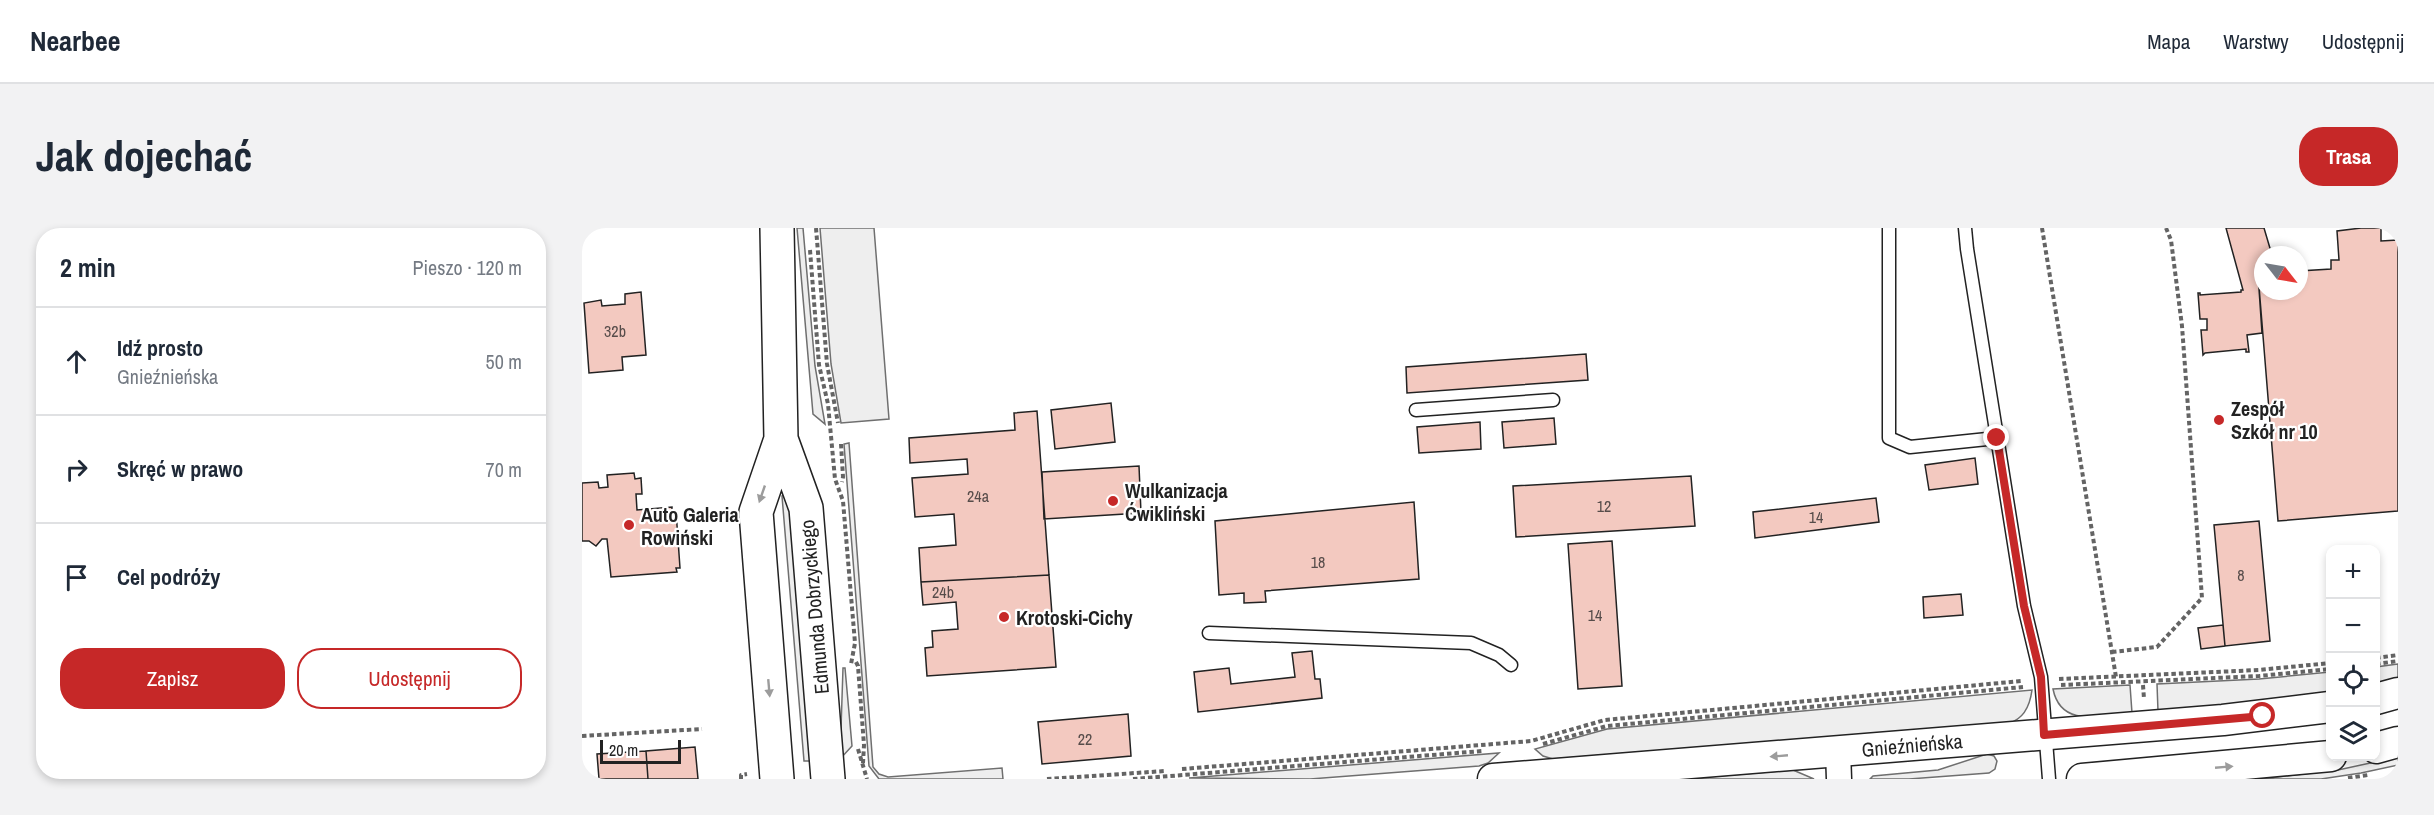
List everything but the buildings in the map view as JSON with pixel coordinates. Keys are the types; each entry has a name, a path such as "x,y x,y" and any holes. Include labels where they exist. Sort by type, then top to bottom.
{"main road":[{"name":"Edmunda Dobrzyckiego","path":"777,228 781,439 806,508 828,779"},
{"name":"Edmunda Dobrzyckiego","path":"762,776 756,512 781,439"}],"street":[{"path":"2380,698 2398,693"},
{"name":"Gnieźnieńska","path":"1491,765 1838,765 2044,735 2223,720 2326,708"},
{"path":"2380,747 2398,742"},
{"path":"2082,779 2326,756"}],"lane":[{"path":"1889,228 1889,438 1910,447 1997,438"},
{"path":"1965,228 2024,606 2041,677 2049,779"},
{"path":"1416,410 1552,400"},
{"path":"1209,633 1471,643 1499,655 1510,665"}],"path":[{"path":"816,228 827,364 838,423"},
{"path":"2042,228 2116,677"},
{"path":"2112,652 2157,647 2202,598 2182,326 2170,240 2166,228"},
{"path":"809,239 819,365 828,404 835,479 843,501 855,643 850,667"},
{"path":"840,444 842,482"},
{"path":"2380,657 2398,655"},
{"path":"2380,663 2398,661"},
{"path":"856,662 864,745 862,767"},
{"path":"2052,680 2143,677 2326,663"},
{"path":"2053,686 2259,676 2326,669"},
{"path":"1182,769 1531,741 1605,720 2031,680"},
{"path":"1509,749 1533,747 1607,726 2032,686"},
{"path":"582,736 702,729"},
{"path":"857,745 867,779"},
{"path":"1133,779 1491,765"},
{"path":"1047,779 1165,771"},
{"path":"741,779 741,775 762,776"}],"shaded area":[{"path":"797,228 803,228 815,366 825,424 813,414"},
{"path":"820,228 874,228 889,419 841,423 831,364"},
{"path":"849,443 873,767 879,774 888,777 1002,768 1003,779 879,779 869,766 844,444"},
{"path":"782,496 789,496 811,761 804,761"},
{"path":"2398,664 2398,678 2380,683 2380,666"},
{"path":"843,668 845,668 852,746 840,759"},
{"path":"2326,672 2326,693 2257,702 2158,711 2157,684 2259,679"},
{"path":"2130,685 2132,713 2096,717 2074,715 2064,710 2057,702 2053,689"},
{"path":"2032,690 2025,711 2019,718 2009,723 1553,759 1543,756 1535,749 1607,729"},
{"path":"1499,753 1488,763 1479,766 1310,779 1189,778"},
{"path":"1987,754 1994,756 1997,761 1995,769 1989,773 1909,779 1870,779 1873,776 1938,770"},
{"path":"2398,757 2398,765 2321,779 2260,779 2338,770"},
{"path":"1793,770 1814,779 1683,779"}],"place":[{"name":"Zespół Szkół nr 10","path":"2219,420"},
{"name":"Wulkanizacja Ćwikliński","path":"1113,501"},
{"name":"Auto Galeria Rowiński","path":"629,525"},
{"name":"Krotoski-Cichy","path":"1004,617"}],"route":[{"path":"1997,438 2024,606 2041,677 2044,735 2263,716"}]}
